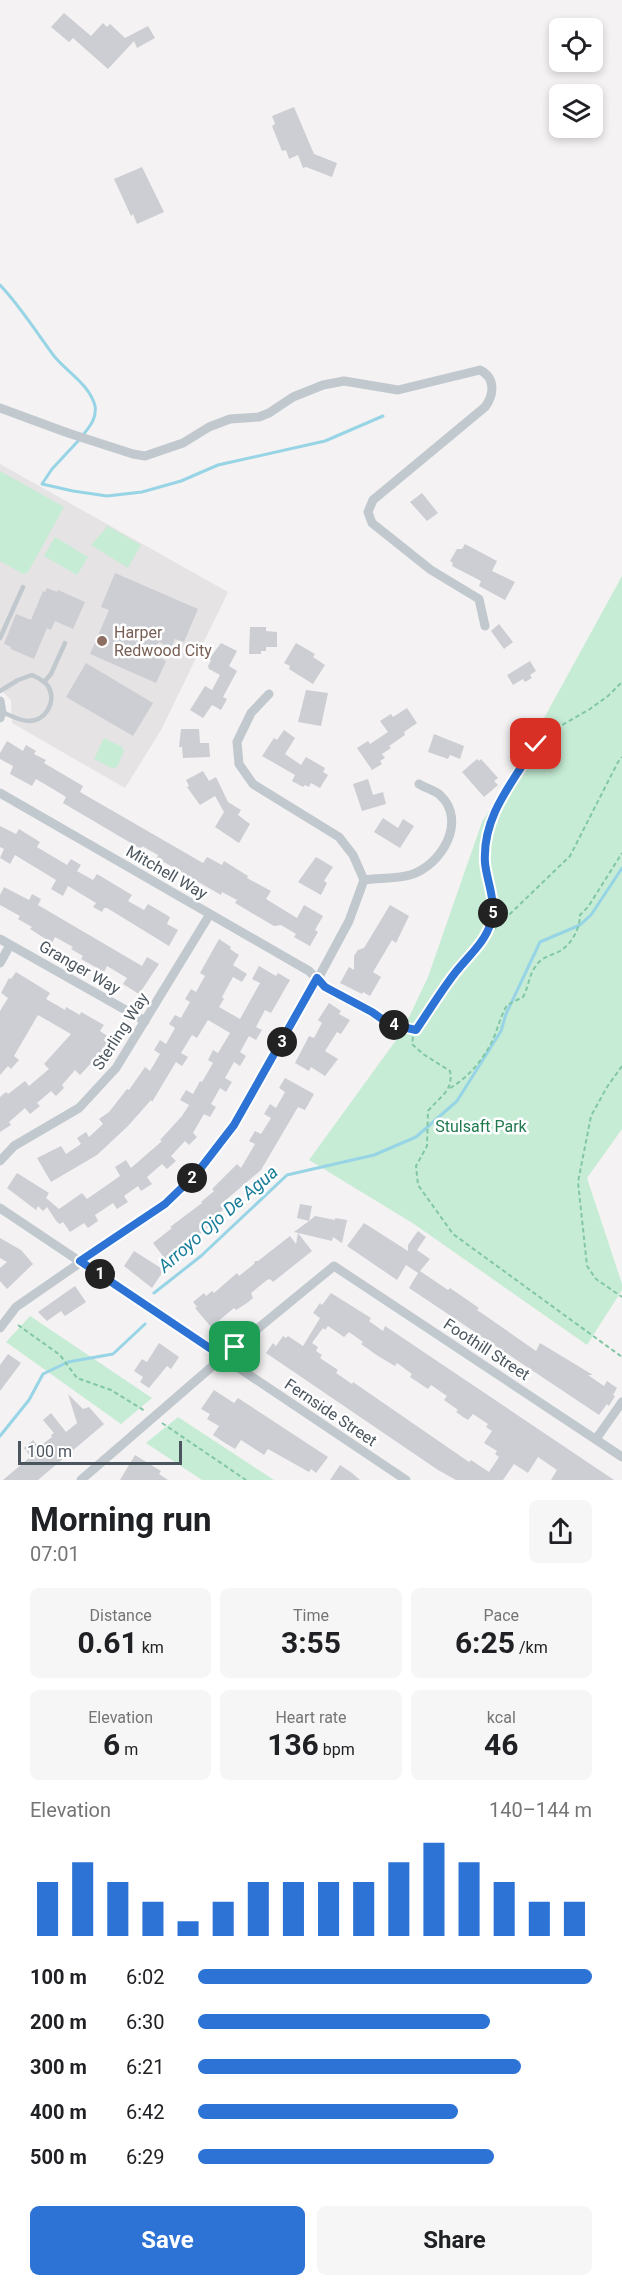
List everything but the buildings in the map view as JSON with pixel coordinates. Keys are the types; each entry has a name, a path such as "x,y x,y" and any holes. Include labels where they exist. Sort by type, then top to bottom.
{"street":[{"path":"0,408 88,440 145,456 183,443 208,427 230,419 259,417 269,413 293,397 322,385 344,381 398,390 480,370 486,373 491,383 492,397 485,407 373,500 368,512 372,523 431,570 479,599 485,626"},
{"path":"0,1328 16,1307 165,1204 197,1173 234,1125 349,921 364,880 353,855 339,837 253,784 239,764 237,742 251,713 270,694"},
{"path":"364,880 410,875 431,865 445,847 451,827 450,809 439,795 419,784"},
{"name":"Mitchell Way","path":"0,793 309,971 325,987 372,1012"},
{"name":"Sterling Way","path":"0,1161 14,1146 79,1108 96,1092 116,1068 210,914"},
{"name":"Granger Way","path":"0,939 145,1021"},
{"path":"0,963 10,945"},
{"name":"Fernside Street","path":"0,1208 406,1480"},
{"name":"Foothill Street","path":"223,1357 334,1266 622,1457"},
{"path":"82,1480 223,1357"},
{"path":"597,1439 622,1402"}],"lane":[{"path":"0,638 23,587"},
{"path":"44,682 51,674 65,643"},
{"path":"0,691 32,675 44,682 51,695 51,703 47,712 40,719 24,721 1,710"}],"path":[{"path":"485,938 492,919 493,901 487,878 486,841 489,823 497,806 536,744 562,725 590,709 622,682"},
{"path":"450,1088 452,1079 450,1071 423,1054 412,1044 412,1037 455,973 485,938 570,856 622,757"},
{"path":"622,853 588,907 580,915 580,925 570,943 539,962 530,973 523,997 507,1005 484,1054 461,1082 450,1088 428,1111 427,1146 416,1166 418,1185 453,1234 622,1357"},
{"path":"372,1012 389,1024 416,1030"},
{"path":"622,1066 591,1116 578,1182 587,1266 596,1279 622,1297"},
{"path":"18,1325 54,1350 77,1378 111,1389 246,1480"}],"shaded area":[{"name":"Harper Redwood City","path":"0,464 228,592 161,730 125,788 12,723 11,700 0,689"}],"green space":[{"path":"0,471 64,507 28,572 23,574 0,561"},
{"path":"108,526 141,545 128,568 91,545"},
{"path":"55,537 88,557 77,575 44,556"},
{"name":"Stulsaft Park","path":"622,576 622,1129 587,1178 622,1290 587,1345 414,1224 309,1160 402,1032 428,977 482,822 531,742"},
{"path":"104,738 122,747 124,751 117,767 112,768 94,759"},
{"path":"30,1316 152,1398 121,1424 6,1342"},
{"path":"178,1417 274,1480 202,1480 146,1443"}],"waterway":[{"path":"0,285 54,356 83,385 92,398 95,414 83,435"},
{"path":"79,440 52,469 42,484 107,496 142,492 181,481 218,465 325,441 383,416"},
{"name":"Arroyo Ojo De Agua","path":"154,1293 201,1256 287,1175 374,1155 416,1137 457,1101 501,1031 506,1014 540,942 580,925 591,915 622,868"},
{"name":"Arroyo Ojo De Agua","path":"0,1436 29,1400 43,1374 68,1362 113,1354 145,1324"}],"place":[{"name":"Harper Redwood City","path":"102,641"}],"route":[{"path":"235,1347 223,1357 80,1261 165,1204 197,1173 234,1125 317,978 325,987 372,1012 389,1024 416,1030 455,973 485,938 492,919 493,901 485,861 489,823 497,806 536,744"}]}
